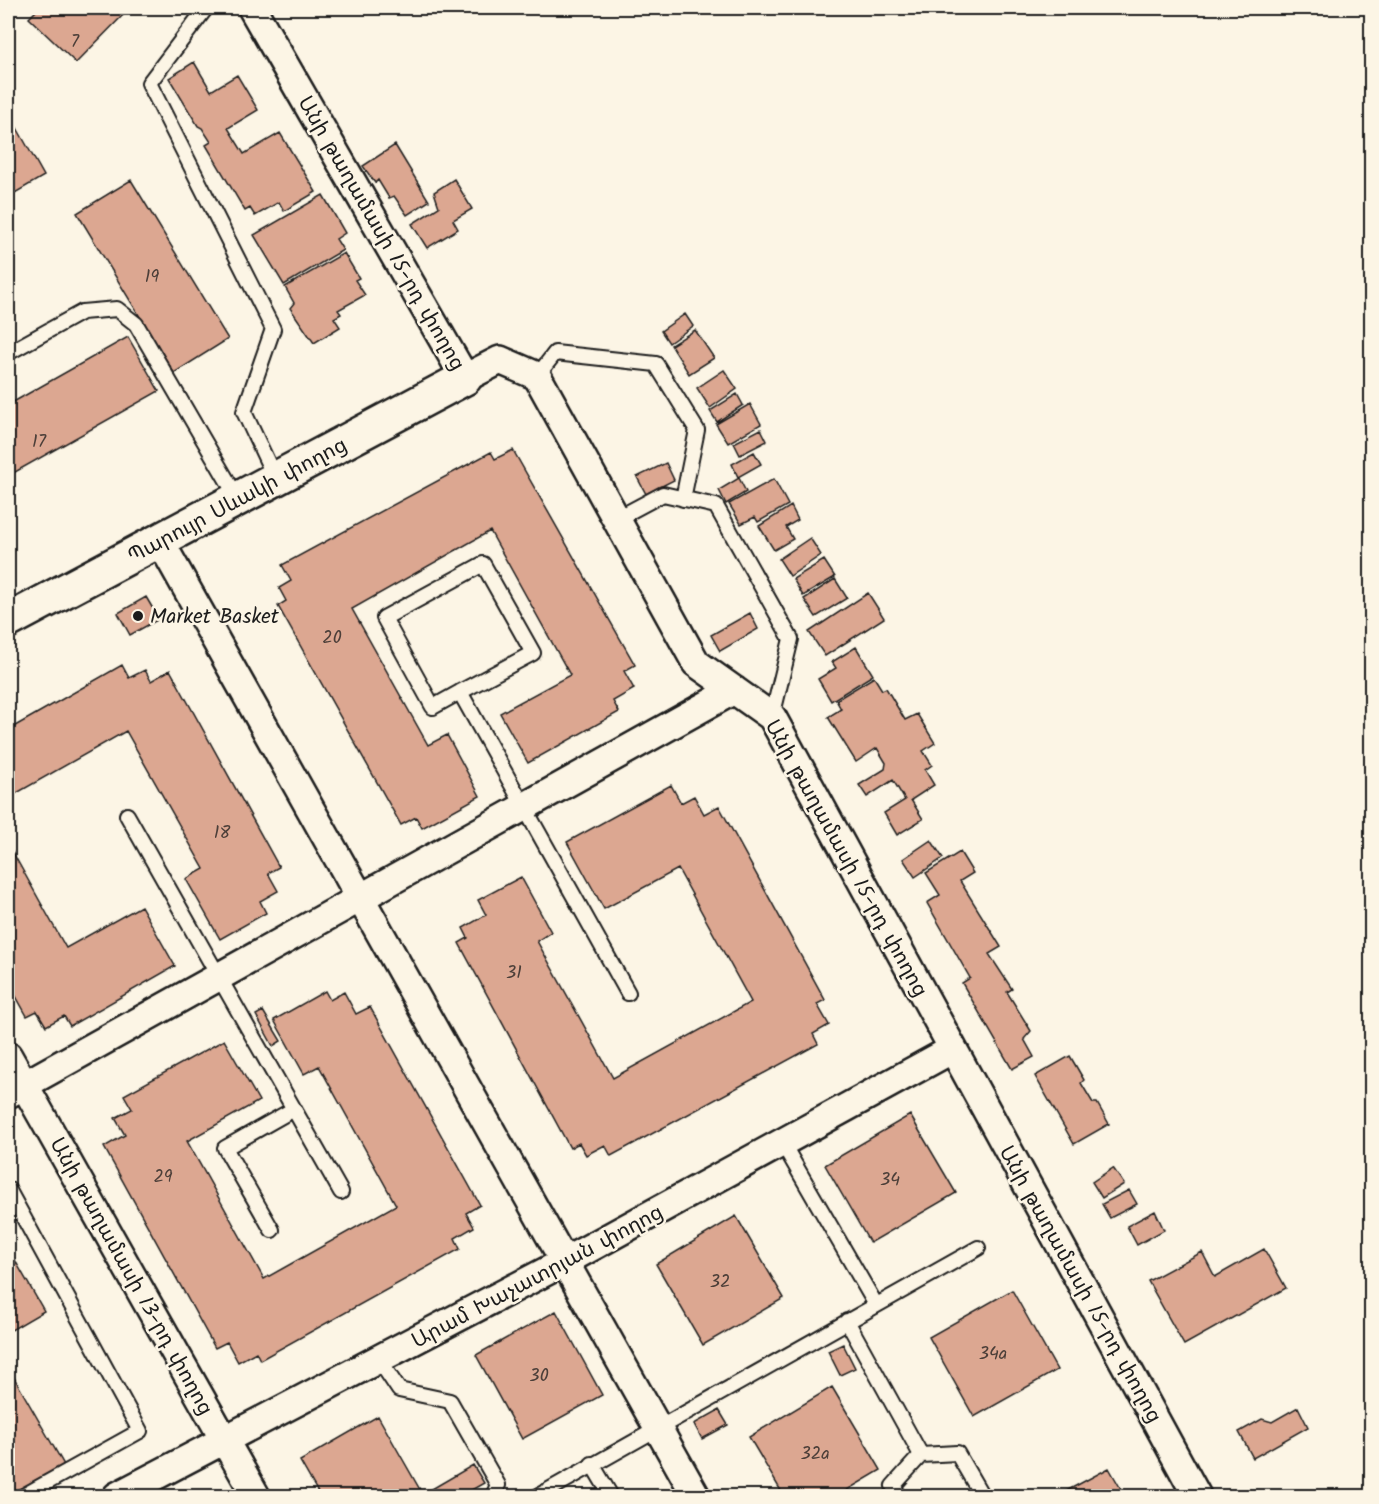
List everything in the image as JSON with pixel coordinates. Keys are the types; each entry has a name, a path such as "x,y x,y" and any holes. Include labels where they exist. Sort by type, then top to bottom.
{"street":[{"name":"Անի թաղամասի 15-րդ փողոց","path":"252,8 465,378 500,360 537,376 696,663 772,717 1197,1497"},
{"name":"Պարույր Սևակի փողոց","path":"8,621 465,378"},
{"path":"160,542 696,1497"},
{"path":"16,1089 734,690"},
{"name":"Արամ Խաչատրյան փողոց","path":"117,1497 564,1262 953,1049"},
{"name":"Անի թաղամասի 13-րդ փողոց","path":"8,1056 16,1089 256,1497"}],"lane":[{"path":"206,8 149,83 273,329 244,412 275,478"},
{"path":"8,353 82,312 117,309 136,324 238,499"},
{"path":"537,376 555,353 656,364 697,430 683,499"},
{"path":"616,519 663,494 717,506 791,639 772,717"},
{"path":"483,564 532,653 460,692 434,706 384,618 483,564"},
{"path":"460,692 628,993"},
{"path":"127,815 341,1192"},
{"path":"272,1230 225,1148 294,1109"},
{"path":"783,1144 876,1305"},
{"path":"8,1189 140,1431 23,1497"},
{"path":"537,1497 657,1427 978,1248"},
{"path":"847,1321 921,1455"},
{"path":"379,1360 399,1390 450,1401 498,1485 493,1497"},
{"path":"898,1497 893,1486 921,1455 957,1453 982,1497"},
{"path":"592,1464 611,1497"}],"building":[{"path":"39,8 130,8 76,63 29,18"},
{"path":"194,62 211,91 237,75 258,110 228,128 244,154 280,133 316,192 284,211 279,202 255,216 250,208 245,211 206,145 211,142 202,128 198,126 169,78"},
{"path":"8,112 44,176 8,197"},
{"path":"395,145 429,201 407,215 394,196 389,198 378,180 375,183 363,166"},
{"path":"454,179 472,209 453,220 458,229 427,248 412,224 439,207 434,192"},
{"path":"131,180 228,339 174,373 77,213"},
{"path":"323,195 345,233 336,239 343,250 284,285 254,235"},
{"path":"344,253 359,278 355,280 365,295 338,310 341,314 334,318 340,327 314,343 290,308 294,303 285,287"},
{"path":"685,314 693,326 669,343 661,331"},
{"path":"695,330 714,358 689,374 671,345"},
{"path":"128,337 159,391 8,476 8,405"},
{"path":"724,370 737,389 710,408 697,388"},
{"path":"737,394 743,405 717,422 710,411"},
{"path":"750,404 761,424 728,443 716,424"},
{"path":"761,429 767,441 740,455 734,443"},
{"path":"513,450 635,665 624,671 634,689 613,701 619,712 528,763 500,713 570,675 490,531 352,609 428,745 447,735 480,796 422,828 416,817 401,825 278,606 286,601 279,588 291,581 282,565 491,452 495,459"},
{"path":"754,452 761,464 738,477 732,464"},
{"path":"666,463 674,480 646,494 637,477"},
{"path":"739,478 746,492 726,504 719,490"},
{"path":"774,479 788,505 758,522 755,517 741,524 729,504"},
{"path":"791,506 798,520 786,527 793,539 774,550 759,526"},
{"path":"810,538 821,555 790,576 779,559"},
{"path":"824,560 835,577 803,596 793,579"},
{"path":"835,579 847,598 816,617 804,599"},
{"path":"868,593 884,618 825,656 809,632"},
{"name":"Market Basket","path":"146,597 159,619 130,635 118,613"},
{"path":"750,613 758,629 720,651 711,635"},
{"path":"856,647 873,675 831,701 818,679 836,668 832,662"},
{"path":"122,665 129,678 145,670 151,681 170,670 279,867 268,873 278,891 260,901 266,913 220,939 186,879 204,869 126,731 8,798 8,730"},
{"path":"874,677 882,690 886,688 905,720 917,714 935,743 923,751 932,765 925,770 934,785 911,800 923,819 897,835 884,813 905,800 893,780 867,797 859,785 885,769 886,763 877,748 856,762 828,717 841,709 836,700"},
{"path":"671,785 681,803 694,796 704,814 719,806 825,1000 817,1004 829,1025 813,1034 818,1044 611,1156 605,1145 586,1155 579,1143 570,1148 459,943 468,938 463,928 486,915 478,900 521,877 551,932 537,941 613,1078 751,1002 678,869 604,909 567,842"},
{"path":"931,840 943,858 915,877 903,859"},
{"path":"8,844 66,948 141,906 175,966 70,1026 64,1016 46,1026 37,1011 27,1016 8,982"},
{"path":"960,852 973,873 960,881 1001,947 989,954 1012,989 1007,992 1031,1031 1024,1039 1034,1057 1012,1069 962,983 970,978 927,903 940,895 926,873"},
{"path":"325,991 330,1000 344,992 356,1014 370,1007 480,1205 466,1213 474,1227 455,1238 460,1249 260,1360 256,1352 238,1362 227,1342 215,1348 104,1147 125,1135 115,1118 132,1109 124,1095 224,1040 259,1101 187,1141 264,1279 396,1205 319,1066 304,1074 274,1020"},
{"path":"263,1011 281,1041 273,1046 256,1015"},
{"path":"1070,1056 1084,1080 1081,1083 1093,1103 1097,1103 1109,1124 1074,1144 1035,1076"},
{"path":"910,1115 956,1193 870,1243 825,1165"},
{"path":"1113,1168 1124,1184 1102,1198 1092,1182"},
{"path":"1129,1190 1137,1204 1110,1218 1102,1204"},
{"path":"1155,1211 1164,1230 1137,1245 1127,1226"},
{"path":"736,1216 784,1298 703,1345 656,1264"},
{"path":"8,1248 44,1311 8,1332"},
{"path":"1264,1249 1286,1288 1184,1345 1148,1281 1202,1252 1215,1277"},
{"path":"1012,1290 1057,1370 974,1417 929,1337"},
{"path":"556,1311 602,1395 522,1439 476,1355"},
{"path":"843,1344 855,1368 840,1375 828,1351"},
{"path":"8,1367 64,1465 9,1496 8,1496"},
{"path":"832,1387 881,1470 837,1496 784,1496 749,1437"},
{"path":"1298,1407 1308,1427 1253,1458 1239,1432 1262,1419 1272,1422"},
{"path":"719,1410 728,1425 702,1439 694,1424"},
{"path":"378,1416 423,1495 320,1496 300,1461"},
{"path":"473,1465 484,1483 461,1496 427,1496 425,1493"},
{"path":"1109,1468 1125,1496 1057,1496"}],"place":[{"name":"Market Basket","path":"138,616"}]}
